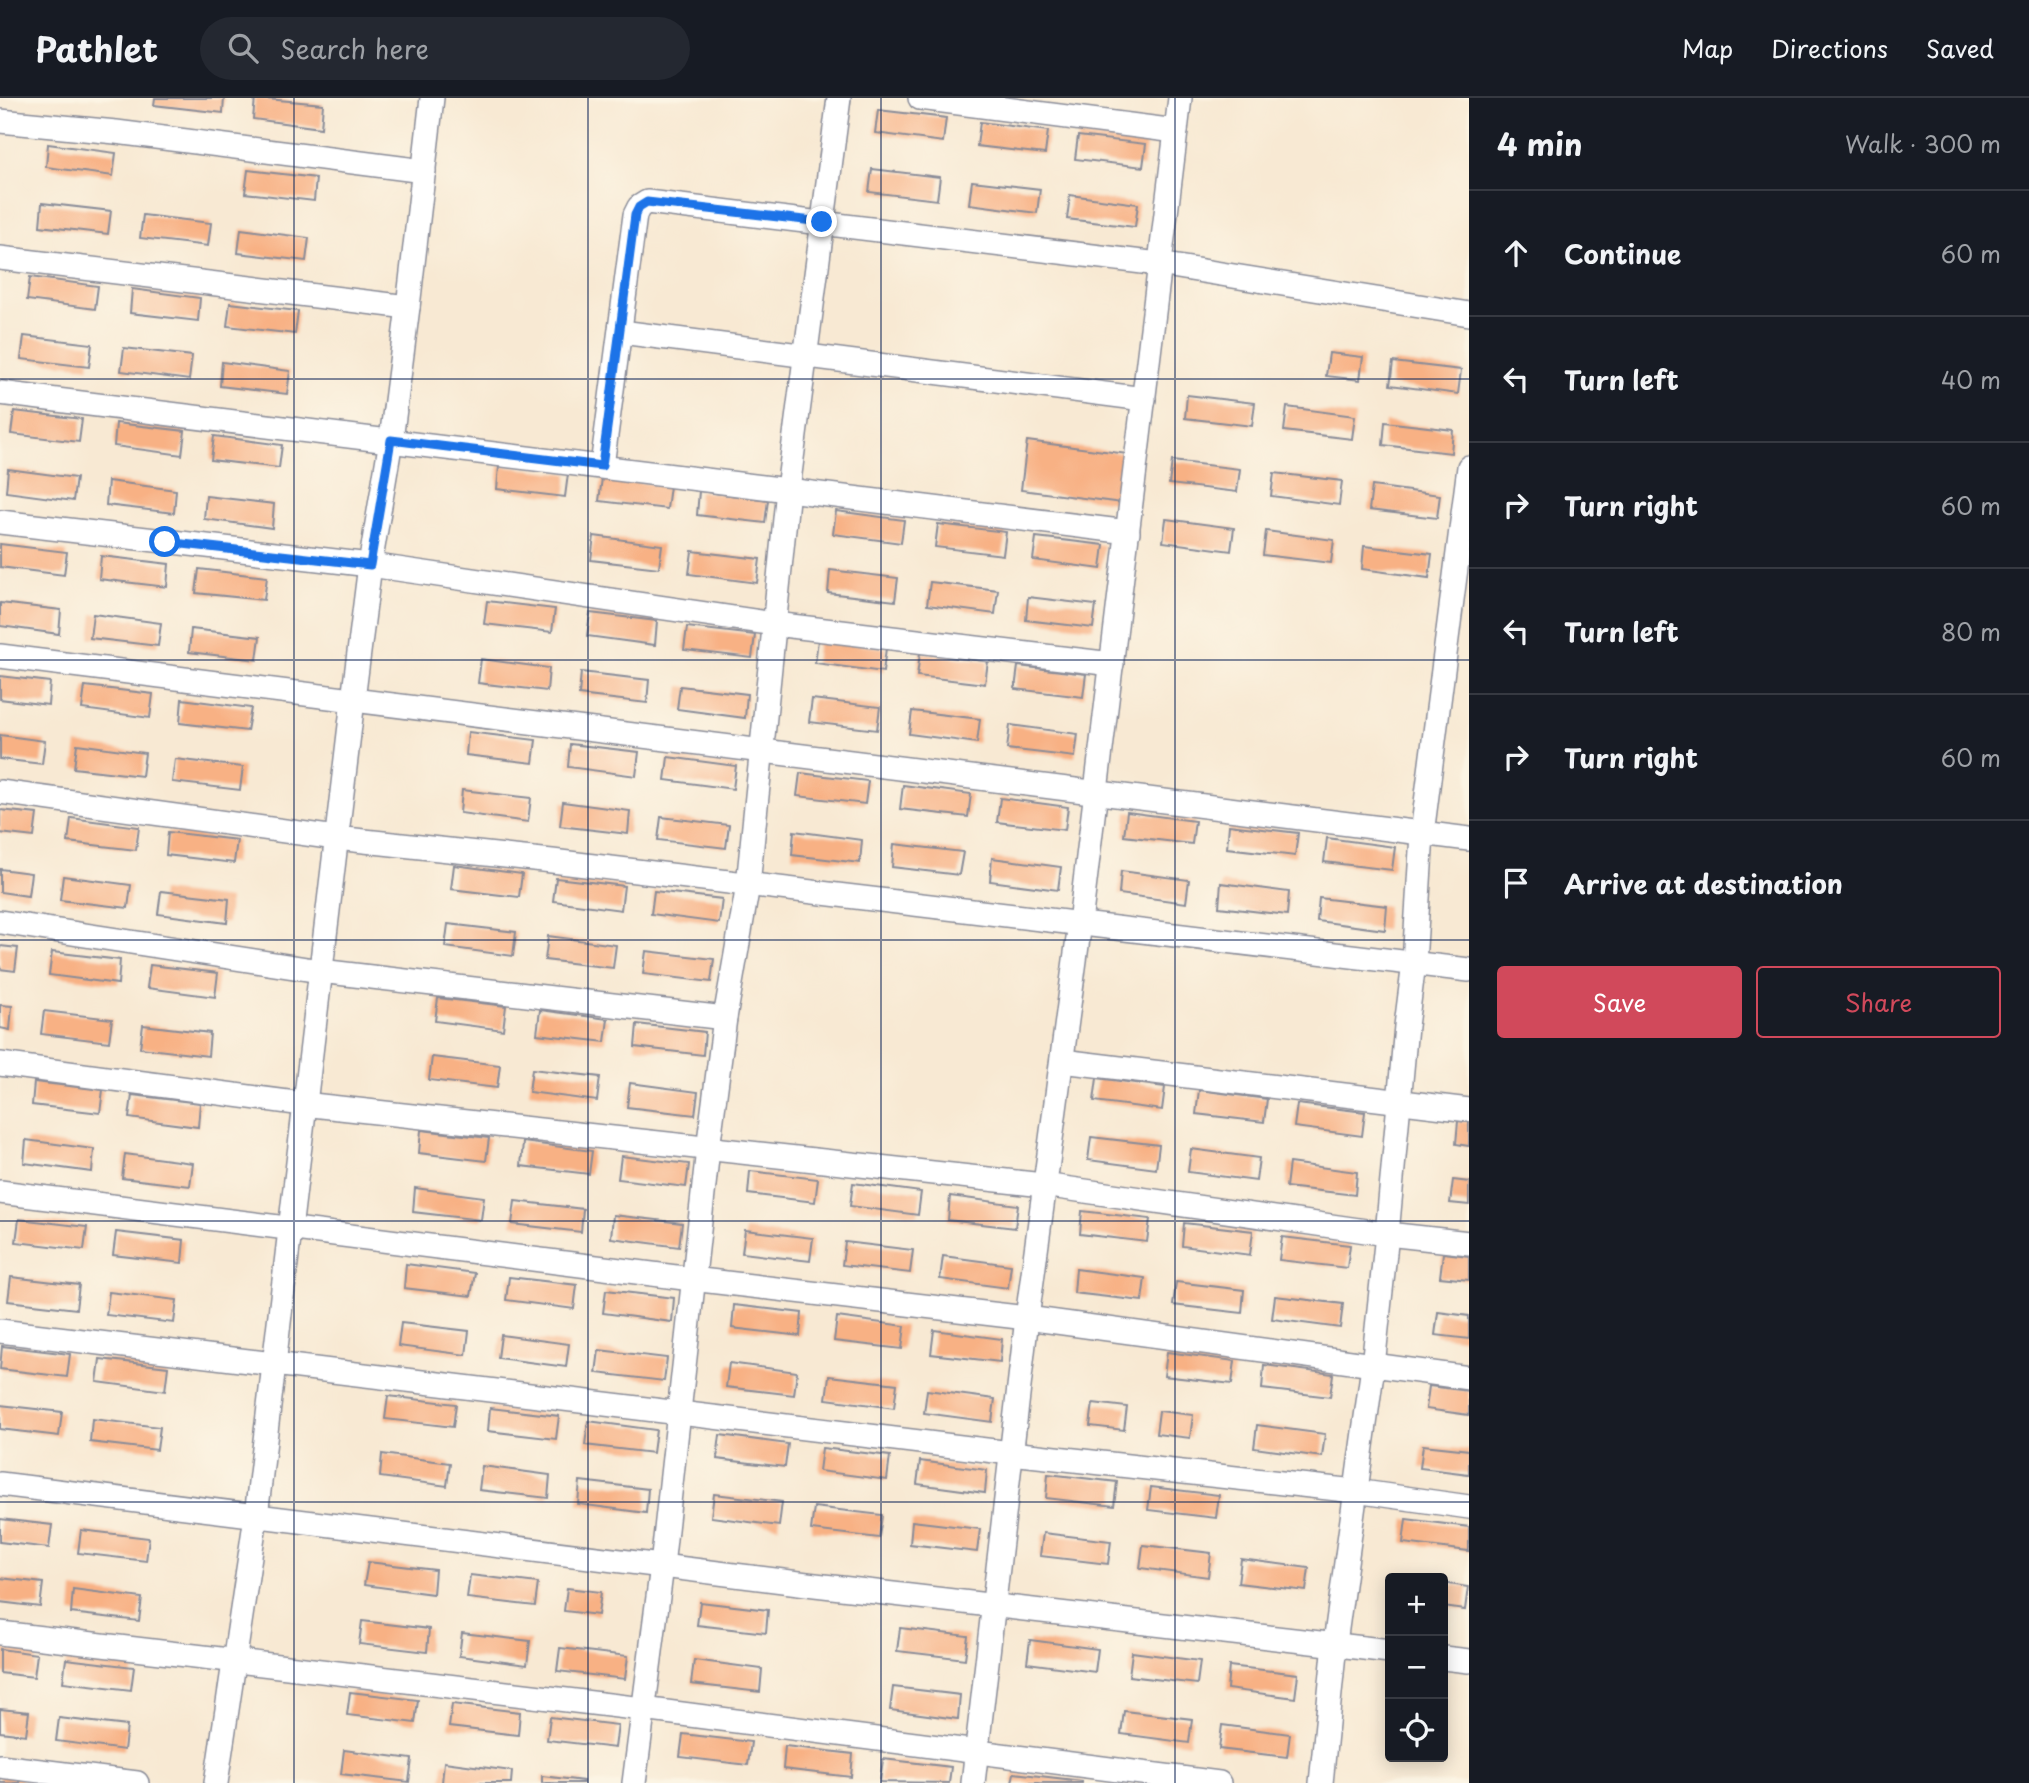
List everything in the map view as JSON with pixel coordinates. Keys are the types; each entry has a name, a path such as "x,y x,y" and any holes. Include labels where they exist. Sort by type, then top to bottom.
{"street":[{"path":"216,1783 256,1516 353,700 370,565 391,440 432,98"},
{"path":"634,1783 662,1566 708,1149 725,1018 748,885 788,489 839,98"},
{"path":"920,98 1176,131"},
{"path":"973,1783 1043,1185 1080,923 1180,98"},
{"path":"0,121 116,132 424,171"},
{"path":"602,466 635,215 639,207 647,202 1158,264 1469,314"},
{"path":"0,258 408,307"},
{"path":"621,332 1144,399"},
{"path":"0,393 1128,532"},
{"path":"1321,1783 1335,1643 1373,1366 1414,962 1422,834 1469,467"},
{"path":"0,522 370,565 774,624 1112,664"},
{"path":"0,656 1469,839"},
{"path":"0,792 336,838 552,861 1469,970"},
{"path":"0,922 320,971 725,1018"},
{"path":"1062,1061 1469,1110"},
{"path":"0,1064 303,1104 1043,1185 1387,1234 1469,1243"},
{"path":"0,1192 1027,1318 1469,1378"},
{"path":"0,1331 1011,1453 1355,1491 1469,1507"},
{"path":"0,1484 814,1586 1385,1650"},
{"path":"0,1633 643,1709 1219,1783"},
{"path":"1448,1659 1469,1661"},
{"path":"0,1766 137,1783"}],"building":[{"path":"155,98 224,98 223,113 154,105"},
{"path":"255,98 323,104 321,128 253,119"},
{"path":"878,110 946,118 943,142 875,133"},
{"path":"980,122 1048,131 1045,154 977,146"},
{"path":"1078,136 1146,144 1143,167 1075,159"},
{"path":"48,144 116,153 113,176 46,167"},
{"path":"872,169 940,177 937,200 869,192"},
{"path":"248,170 316,178 314,201 245,193"},
{"path":"972,181 1040,189 1037,213 969,204"},
{"path":"1070,195 1138,204 1135,227 1067,219"},
{"path":"42,203 111,211 108,234 40,226"},
{"path":"143,215 211,223 208,246 140,238"},
{"path":"241,229 309,238 306,261 238,253"},
{"path":"30,277 98,286 95,309 27,300"},
{"path":"132,289 200,298 198,321 130,313"},
{"path":"230,303 298,311 295,334 227,326"},
{"path":"24,336 92,344 89,367 21,359"},
{"path":"124,348 192,356 189,380 121,371"},
{"path":"1329,353 1363,357 1360,380 1326,376"},
{"path":"222,362 290,371 287,394 220,386"},
{"path":"1393,362 1461,370 1458,394 1390,385"},
{"path":"1187,395 1255,403 1252,426 1185,418"},
{"path":"1287,407 1355,416 1352,439 1284,431"},
{"path":"14,411 82,419 79,442 11,434"},
{"path":"1385,422 1453,430 1451,453 1383,445"},
{"path":"116,423 185,431 182,455 114,446"},
{"path":"214,436 282,445 279,468 211,460"},
{"path":"1027,441 1128,454 1122,503 1021,490"},
{"path":"1172,461 1240,469 1237,492 1169,484"},
{"path":"499,466 568,474 565,497 497,489"},
{"path":"8,469 76,478 73,501 6,492"},
{"path":"1274,473 1342,481 1339,505 1271,496"},
{"path":"602,478 670,486 667,509 599,501"},
{"path":"108,481 176,490 174,513 106,505"},
{"path":"1372,486 1440,495 1437,518 1369,510"},
{"path":"699,491 768,500 765,523 697,515"},
{"path":"206,496 274,504 272,528 204,519"},
{"path":"836,511 904,520 901,543 833,534"},
{"path":"1166,519 1234,528 1231,551 1163,542"},
{"path":"938,524 1006,532 1003,555 935,547"},
{"path":"1266,531 1334,540 1331,563 1263,555"},
{"path":"594,536 662,545 659,568 591,560"},
{"path":"1036,537 1104,545 1101,569 1033,560"},
{"path":"0,544 67,552 64,575 0,567"},
{"path":"1364,546 1432,554 1429,578 1362,569"},
{"path":"692,551 760,559 757,583 689,574"},
{"path":"101,556 169,564 167,587 99,579"},
{"path":"199,569 267,577 264,600 196,593"},
{"path":"830,570 898,578 895,601 828,593"},
{"path":"930,582 998,590 995,614 927,605"},
{"path":"1028,597 1096,605 1093,628 1026,620"},
{"path":"487,601 555,609 552,632 484,624"},
{"path":"0,603 61,610 59,634 0,626"},
{"path":"590,613 657,621 655,645 587,636"},
{"path":"93,614 161,623 158,646 90,638"},
{"path":"687,627 755,635 752,658 684,650"},
{"path":"191,629 260,637 257,660 189,652"},
{"path":"818,640 886,648 883,672 815,663"},
{"path":"920,653 988,661 985,684 917,676"},
{"path":"481,659 549,668 547,691 478,683"},
{"path":"1018,666 1086,674 1083,697 1015,689"},
{"path":"581,672 649,680 647,703 579,695"},
{"path":"0,676 50,682 48,705 0,699"},
{"path":"85,686 153,694 150,718 82,709"},
{"path":"680,686 747,694 745,718 677,709"},
{"path":"182,699 251,708 247,731 180,723"},
{"path":"812,699 880,707 877,730 809,722"},
{"path":"912,711 980,719 977,743 909,734"},
{"path":"1010,725 1078,734 1075,757 1007,749"},
{"path":"468,732 536,740 533,763 466,755"},
{"path":"0,735 45,741 42,764 0,759"},
{"path":"77,744 145,753 142,776 74,768"},
{"path":"570,744 639,752 636,776 568,767"},
{"path":"668,757 736,766 733,789 665,780"},
{"path":"175,759 243,767 240,790 172,782"},
{"path":"800,773 868,781 865,804 797,796"},
{"path":"903,785 971,794 968,817 900,809"},
{"path":"462,790 531,798 528,822 460,813"},
{"path":"1000,798 1068,807 1065,830 997,822"},
{"path":"563,802 630,811 628,834 560,826"},
{"path":"0,810 37,814 34,837 0,833"},
{"path":"1127,812 1195,821 1192,844 1124,836"},
{"path":"661,817 729,825 726,848 658,840"},
{"path":"71,818 139,827 136,850 68,842"},
{"path":"1229,825 1298,833 1295,856 1227,848"},
{"path":"794,831 862,840 860,863 792,855"},
{"path":"168,832 237,840 234,863 166,855"},
{"path":"1327,838 1395,847 1392,870 1324,862"},
{"path":"894,844 963,852 959,875 892,867"},
{"path":"992,858 1061,867 1058,890 990,881"},
{"path":"454,865 522,874 519,897 451,889"},
{"path":"0,869 31,873 28,896 0,892"},
{"path":"1121,871 1189,880 1186,903 1119,894"},
{"path":"63,876 131,885 128,908 60,900"},
{"path":"556,878 624,886 621,910 553,901"},
{"path":"1221,883 1289,892 1287,915 1219,907"},
{"path":"161,891 229,899 227,923 158,914"},
{"path":"654,891 722,899 719,923 651,914"},
{"path":"1319,898 1387,906 1385,930 1317,921"},
{"path":"448,924 516,932 513,956 445,947"},
{"path":"548,936 616,945 613,968 545,960"},
{"path":"0,946 18,948 15,971 0,969"},
{"path":"646,951 714,959 711,982 643,974"},
{"path":"52,952 120,960 118,984 49,975"},
{"path":"150,965 218,973 215,997 147,988"},
{"path":"438,998 506,1006 503,1030 435,1021"},
{"path":"0,1005 12,1006 10,1030 0,1028"},
{"path":"540,1010 608,1019 605,1042 537,1034"},
{"path":"44,1011 112,1019 109,1042 41,1034"},
{"path":"637,1024 705,1032 703,1055 635,1047"},
{"path":"143,1025 210,1033 208,1056 140,1048"},
{"path":"432,1057 500,1065 497,1088 429,1080"},
{"path":"532,1069 600,1077 597,1101 529,1092"},
{"path":"1097,1078 1165,1087 1162,1110 1094,1101"},
{"path":"34,1082 103,1090 100,1113 32,1105"},
{"path":"630,1083 698,1092 695,1115 627,1107"},
{"path":"1199,1090 1267,1099 1264,1122 1196,1114"},
{"path":"132,1095 200,1103 198,1127 129,1118"},
{"path":"1297,1104 1365,1112 1362,1136 1294,1127"},
{"path":"1458,1121 1469,1122 1469,1146 1456,1144"},
{"path":"421,1130 489,1138 486,1161 419,1153"},
{"path":"1091,1137 1159,1145 1156,1169 1088,1160"},
{"path":"26,1140 94,1149 92,1172 24,1163"},
{"path":"523,1142 592,1151 589,1174 521,1166"},
{"path":"1191,1149 1259,1158 1256,1181 1188,1172"},
{"path":"125,1154 193,1163 190,1186 122,1178"},
{"path":"621,1156 689,1164 686,1187 618,1179"},
{"path":"1289,1163 1357,1172 1355,1195 1286,1187"},
{"path":"750,1171 818,1179 815,1202 748,1194"},
{"path":"1453,1180 1469,1182 1469,1205 1450,1203"},
{"path":"853,1183 921,1192 918,1215 850,1206"},
{"path":"415,1188 484,1197 481,1220 413,1212"},
{"path":"950,1196 1018,1205 1015,1228 948,1220"},
{"path":"515,1201 583,1209 581,1232 512,1224"},
{"path":"1082,1211 1150,1219 1147,1242 1080,1234"},
{"path":"613,1215 682,1223 679,1247 611,1238"},
{"path":"19,1219 87,1227 84,1250 16,1242"},
{"path":"1184,1223 1253,1231 1250,1255 1182,1246"},
{"path":"745,1230 813,1238 810,1261 742,1253"},
{"path":"116,1232 184,1240 182,1263 113,1255"},
{"path":"1282,1237 1350,1245 1347,1268 1279,1260"},
{"path":"845,1242 913,1250 910,1273 842,1265"},
{"path":"1443,1253 1469,1256 1469,1280 1440,1277"},
{"path":"943,1256 1011,1265 1008,1288 940,1279"},
{"path":"406,1264 475,1273 471,1296 404,1288"},
{"path":"1076,1269 1145,1278 1142,1301 1074,1293"},
{"path":"11,1277 79,1285 76,1309 8,1301"},
{"path":"509,1277 577,1285 574,1309 506,1300"},
{"path":"1176,1282 1244,1290 1242,1313 1173,1305"},
{"path":"606,1290 674,1298 672,1322 603,1313"},
{"path":"109,1292 177,1300 174,1323 106,1315"},
{"path":"1275,1296 1343,1304 1340,1328 1272,1319"},
{"path":"734,1305 802,1313 800,1336 732,1328"},
{"path":"1438,1312 1469,1316 1469,1339 1435,1335"},
{"path":"837,1317 905,1326 902,1349 834,1341"},
{"path":"401,1323 469,1331 466,1355 398,1346"},
{"path":"934,1330 1002,1339 1000,1362 931,1354"},
{"path":"501,1335 569,1344 566,1367 498,1358"},
{"path":"2,1346 70,1354 67,1377 0,1369"},
{"path":"599,1350 667,1358 664,1381 596,1373"},
{"path":"1167,1352 1235,1361 1232,1384 1164,1376"},
{"path":"100,1359 168,1367 165,1391 97,1382"},
{"path":"729,1363 797,1372 794,1395 726,1387"},
{"path":"1264,1365 1333,1374 1330,1397 1262,1389"},
{"path":"829,1376 897,1384 894,1408 826,1399"},
{"path":"1429,1386 1469,1391 1469,1415 1426,1409"},
{"path":"927,1390 995,1399 992,1422 924,1413"},
{"path":"388,1396 456,1404 453,1427 385,1419"},
{"path":"1093,1403 1127,1407 1124,1430 1090,1426"},
{"path":"0,1405 62,1412 59,1436 0,1429"},
{"path":"490,1408 559,1416 556,1439 488,1431"},
{"path":"1159,1411 1193,1415 1190,1438 1156,1434"},
{"path":"92,1419 160,1427 157,1450 90,1442"},
{"path":"588,1421 656,1430 653,1453 585,1445"},
{"path":"1257,1425 1325,1434 1322,1457 1254,1448"},
{"path":"720,1435 788,1444 785,1467 717,1459"},
{"path":"1423,1445 1469,1450 1469,1474 1420,1468"},
{"path":"822,1448 890,1456 887,1480 819,1471"},
{"path":"382,1454 450,1463 447,1486 380,1477"},
{"path":"920,1461 987,1470 985,1493 917,1484"},
{"path":"482,1466 550,1475 548,1498 479,1490"},
{"path":"1048,1474 1117,1482 1114,1506 1046,1498"},
{"path":"580,1481 648,1489 646,1513 578,1504"},
{"path":"1151,1487 1219,1495 1216,1518 1148,1510"},
{"path":"714,1494 782,1502 779,1526 711,1517"},
{"path":"814,1507 882,1515 879,1538 811,1530"},
{"path":"0,1519 52,1525 49,1548 0,1542"},
{"path":"1406,1519 1469,1527 1469,1551 1403,1543"},
{"path":"912,1521 980,1529 977,1552 910,1544"},
{"path":"81,1530 149,1538 146,1561 78,1553"},
{"path":"1043,1533 1111,1541 1108,1564 1040,1556"},
{"path":"1143,1545 1211,1553 1208,1577 1140,1568"},
{"path":"1241,1559 1309,1568 1306,1591 1238,1583"},
{"path":"368,1562 435,1570 433,1594 364,1585"},
{"path":"470,1575 538,1583 535,1606 467,1598"},
{"path":"0,1578 43,1583 40,1607 0,1602"},
{"path":"1448,1584 1468,1587 1465,1610 1448,1608"},
{"path":"567,1588 601,1592 598,1615 564,1611"},
{"path":"73,1589 142,1598 139,1621 71,1613"},
{"path":"700,1602 768,1610 766,1633 697,1625"},
{"path":"362,1621 429,1629 427,1652 359,1644"},
{"path":"900,1628 968,1636 965,1659 897,1651"},
{"path":"462,1633 530,1641 527,1665 459,1656"},
{"path":"1030,1640 1098,1649 1095,1672 1027,1663"},
{"path":"560,1648 628,1656 625,1679 557,1671"},
{"path":"0,1649 37,1654 34,1677 0,1673"},
{"path":"1132,1652 1200,1661 1197,1684 1129,1676"},
{"path":"66,1659 134,1667 131,1690 63,1682"},
{"path":"694,1660 762,1669 760,1692 691,1684"},
{"path":"1229,1666 1298,1674 1295,1698 1227,1689"},
{"path":"893,1687 960,1695 958,1719 890,1710"},
{"path":"350,1692 418,1700 415,1723 347,1715"},
{"path":"452,1704 520,1712 518,1735 449,1727"},
{"path":"0,1709 29,1712 26,1735 0,1732"},
{"path":"1124,1711 1192,1719 1189,1743 1121,1734"},
{"path":"550,1717 618,1725 615,1748 547,1740"},
{"path":"59,1718 127,1726 124,1750 56,1741"},
{"path":"1222,1725 1290,1734 1287,1757 1219,1749"},
{"path":"683,1734 751,1742 748,1765 680,1757"},
{"path":"785,1746 853,1754 851,1777 783,1769"},
{"path":"344,1750 412,1759 409,1782 341,1774"},
{"path":"883,1759 951,1767 949,1783 880,1782"},
{"path":"444,1762 512,1771 511,1783 442,1783"},
{"path":"1014,1773 1082,1781 1082,1783 1012,1783"},
{"path":"0,1775 21,1778 20,1783 0,1783"},
{"path":"542,1776 583,1781 583,1783 542,1783"}],"route":[{"path":"165,542 370,565 391,440 602,466 635,215 639,207 647,202 822,222"}]}
